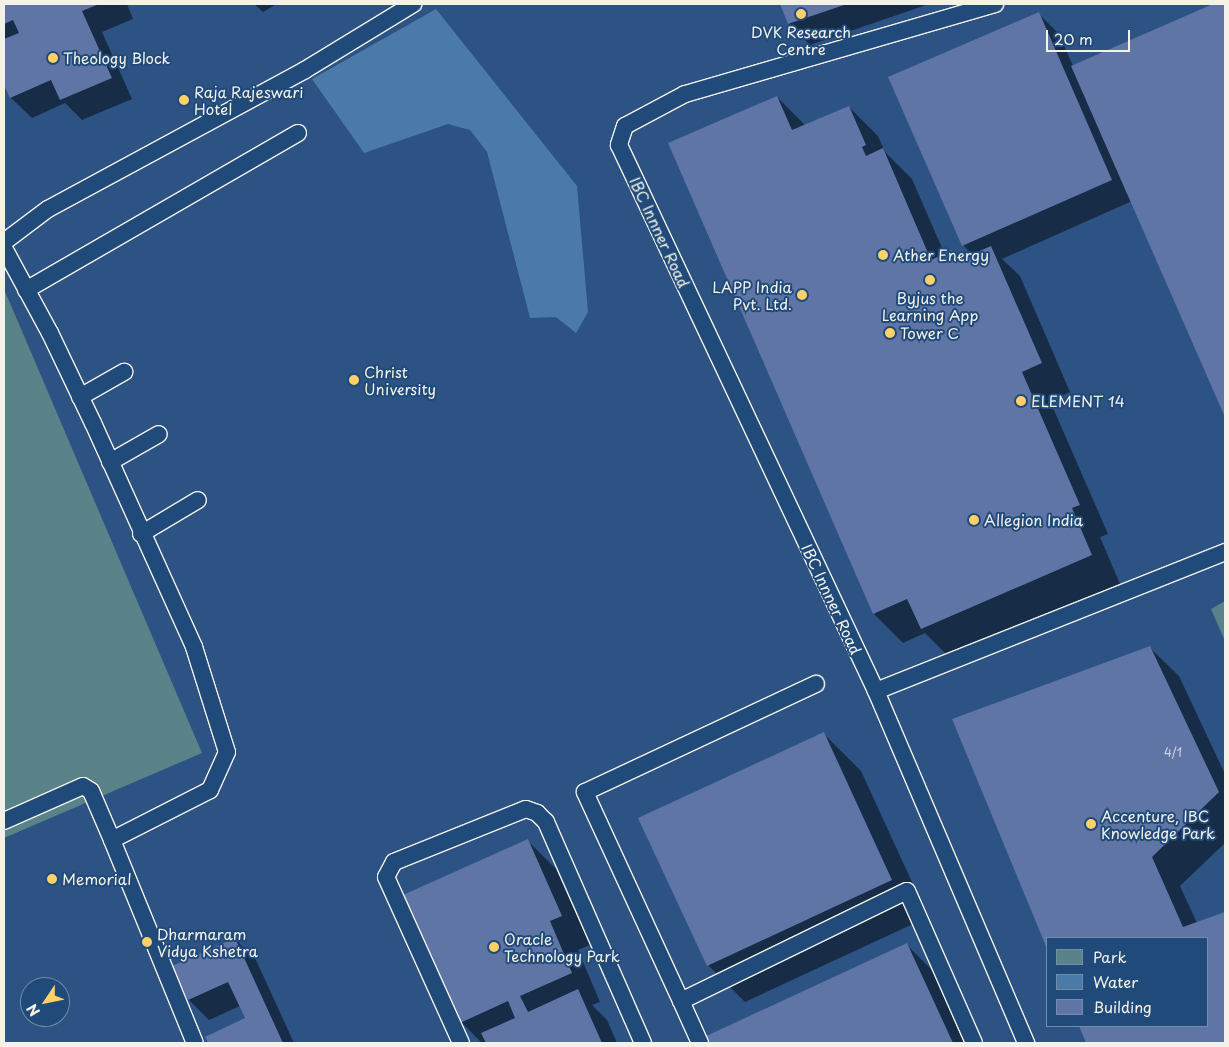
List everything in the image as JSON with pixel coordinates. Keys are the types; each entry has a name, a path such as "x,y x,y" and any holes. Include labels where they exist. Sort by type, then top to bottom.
{"lane":[{"path":"4,242 48,209 305,70 414,4"},
{"name":"IBC Innner Road","path":"994,4 685,94 625,126 619,145 876,691 1026,1043"},
{"path":"26,290 298,133"},
{"path":"4,248 80,398 194,647 227,752 210,790 112,840"},
{"path":"80,398 124,372"},
{"path":"110,462 158,434"},
{"path":"141,534 198,500"},
{"path":"876,691 1225,552"},
{"path":"700,1043 585,792 816,684"},
{"path":"4,821 83,786 91,791 195,1043"},
{"path":"461,1043 386,877 394,862 526,809 537,812 546,822 643,1043"},
{"path":"681,1001 907,891 974,1043"}],"green space":[{"path":"4,289 202,753 4,838"},
{"path":"1225,601 1225,641 1211,609"}],"water":[{"path":"436,9 577,186 588,312 576,333 556,317 530,318 487,152 470,130 448,124 364,153 312,79"}],"building":[{"name":"Theology Block","path":"4,4 99,4 82,11 112,78 60,100 51,80 10,98 4,85 4,39 19,33 13,20 4,24"},
{"name":"DVK Research Centre","path":"780,4 847,4 788,24"},
{"path":"1213,4 1225,4 1225,417 1071,66"},
{"path":"1039,12 1112,180 962,246 888,77"},
{"name":"Tower C","path":"777,96 792,130 849,106 866,145 862,147 866,156 883,148 931,260 952,250 957,261 991,246 1042,363 1022,372 1080,505 1072,508 1092,555 921,629 907,599 873,614 668,143"},
{"name":"Accenture, IBC Knowledge Park","path":"1150,646 1219,792 1152,857 1183,927 1225,912 1225,1043 1086,1043 1079,1027 1209,1027 1209,937 1046,937 1046,946 952,719"},
{"path":"824,732 892,880 707,966 638,818"},
{"name":"Oracle Technology Park","path":"528,839 562,916 550,921 572,973 520,996 528,1012 578,989 602,1043 486,1043 481,1033 515,1018 508,1001 460,1023 403,895"},
{"path":"235,938 283,1043 208,1043 205,1037 245,1018 228,982 188,1000 172,966"},
{"path":"907,943 953,1043 705,1043 702,1038"}],"place":[{"name":"DVK Research Centre","path":"801,14"},
{"name":"Theology Block","path":"53,58"},
{"name":"Raja Rajeswari Hotel","path":"184,100"},
{"name":"Ather Energy","path":"883,255"},
{"name":"Byjus the Learning App","path":"930,280"},
{"name":"LAPP India Pvt. Ltd.","path":"802,295"},
{"name":"Tower C","path":"890,333"},
{"name":"Christ University","path":"354,380"},
{"name":"ELEMENT 14","path":"1021,401"},
{"name":"Allegion India","path":"974,520"},
{"name":"Accenture, IBC Knowledge Park","path":"1091,824"},
{"name":"Memorial","path":"52,879"},
{"name":"Dharmaram Vidya Kshetra","path":"147,942"},
{"name":"Oracle Technology Park","path":"494,947"}]}
